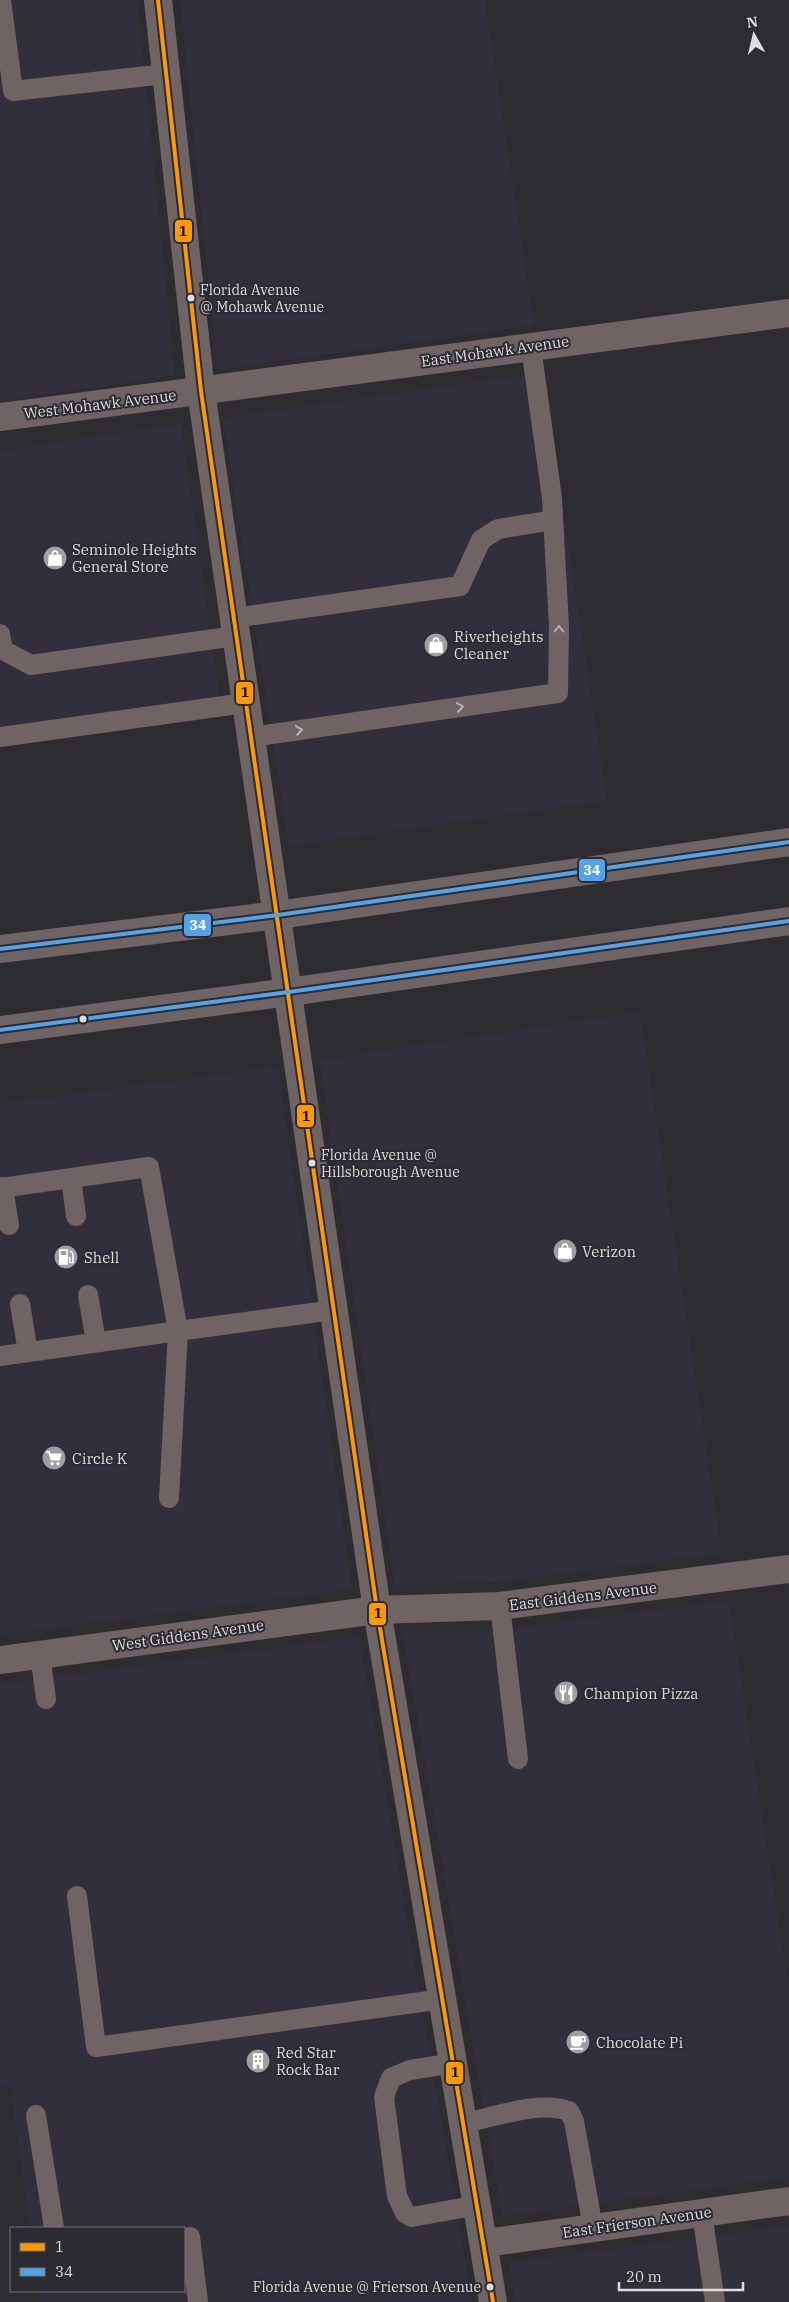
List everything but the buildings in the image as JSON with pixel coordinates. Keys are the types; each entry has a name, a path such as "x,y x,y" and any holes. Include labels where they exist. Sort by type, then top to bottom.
{"main road":[{"path":"158,0 201,391 245,703 278,915 377,1610 485,2243 493,2302"},
{"path":"0,949 278,915 789,842"},
{"path":"0,1030 289,992 789,921"}],"street":[{"name":"East Mohawk Avenue","path":"201,391 789,313"},
{"name":"West Mohawk Avenue","path":"0,417 201,391"},
{"name":"East Giddens Avenue","path":"377,1610 500,1606 789,1569"},
{"name":"West Giddens Avenue","path":"0,1660 377,1610"},
{"name":"East Frierson Avenue","path":"485,2243 702,2213 789,2204"}],"lane":[{"path":"1,0 6,95 165,74"},
{"path":"251,737 558,693 559,626 552,498 531,346"},
{"path":"0,634 2,650 31,665 460,586 481,540 498,529 553,520"},
{"path":"0,737 245,703"},
{"path":"9,1225 1,1188 148,1167 178,1332 169,1498"},
{"path":"71,1178 76,1216"},
{"path":"88,1295 96,1342"},
{"path":"20,1304 28,1352"},
{"path":"0,1356 334,1310"},
{"path":"500,1606 518,1759"},
{"path":"40,1654 46,1699"},
{"path":"77,1896 96,2046 443,1999"},
{"path":"454,2063 410,2070 391,2078 384,2097 397,2196 405,2213 412,2217 478,2205"},
{"path":"464,2123 538,2107 557,2106 569,2111 574,2121 593,2228"},
{"path":"36,2115 54,2227"},
{"path":"702,2213 715,2302"},
{"path":"185,2238 190,2238 198,2302"}],"shaded area":[{"path":"0,0 137,0 175,376 0,401"},
{"path":"180,0 485,0 534,325 217,370"},
{"path":"542,373 607,800 289,846 223,418"},
{"path":"181,424 220,699 0,732 0,451"},
{"path":"640,1012 722,1553 497,1582 395,1585 320,1060"},
{"path":"278,1067 352,1589 0,1635 0,1104"},
{"path":"729,1601 789,1991 789,2177 502,2216 403,1633 498,1630"},
{"path":"359,1637 472,2302 40,2302 38,2292 185,2292 185,2227 30,2227 10,2085 0,2085 0,1684"},
{"path":"789,2225 789,2302 515,2302 509,2263"}],"transit line":[{"name":"1","path":"158,0 201,391 377,1610 493,2302"},
{"name":"34","path":"0,949 278,915 789,842"},
{"name":"34","path":"0,1030 289,992 789,921"}],"place":[{"name":"Florida Avenue @ Mohawk Avenue","path":"191,298"},
{"name":"Seminole Heights General Store","path":"55,558"},
{"name":"Riverheights Cleaner","path":"436,645"},
{"name":"Florida Avenue @ Hillsborough Avenue","path":"312,1163"},
{"name":"Verizon","path":"565,1251"},
{"name":"Shell","path":"66,1257"},
{"name":"Circle K","path":"54,1458"},
{"name":"Champion Pizza","path":"566,1693"},
{"name":"Chocolate Pi","path":"578,2042"},
{"name":"Red Star Rock Bar","path":"258,2061"},
{"name":"Florida Avenue @ Frierson Avenue","path":"490,2287"}]}
